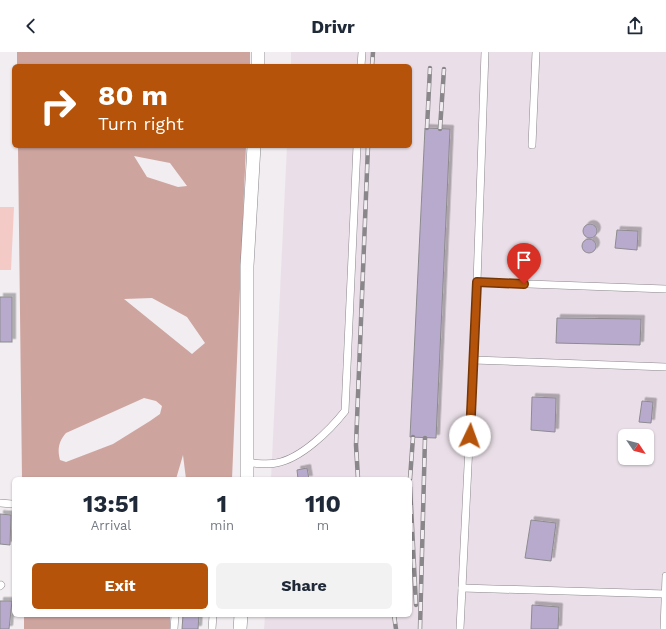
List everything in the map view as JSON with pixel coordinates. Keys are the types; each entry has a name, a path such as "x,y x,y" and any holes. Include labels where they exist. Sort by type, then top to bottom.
{"street":[{"path":"258,52 258,64"},
{"path":"247,477 248,266 254,148"},
{"path":"240,629 241,617"}],"lane":[{"path":"361,64 362,52"},
{"path":"460,629 477,282 485,52"},
{"path":"532,145 536,52"},
{"path":"248,463 275,463 290,459 334,425 345,411 357,148"},
{"path":"477,282 666,289"},
{"path":"473,360 666,367"},
{"path":"0,503 12,504"},
{"path":"664,629 666,576"},
{"path":"462,588 665,594"},
{"path":"174,629 175,617"},
{"path":"212,629 213,617"}],"shaded area":[{"path":"17,52 250,52 250,64 17,64"},
{"path":"291,52 666,52 666,629 264,629 265,617 412,617 412,477 271,477 287,148 412,148 412,64 291,64"},
{"path":"18,148 246,148 232,477 186,477 183,455 177,477 22,477","holes":["134,156 170,163 187,186 178,187 147,177","152,298 187,317 205,343 192,354 124,299","144,398 156,401 162,406 160,414 113,444 66,462 60,460 60,442 66,433"]},
{"path":"0,207 14,207 11,270 0,270"},
{"path":"24,617 170,617 170,629 24,629"}],"building":[{"path":"425,128 450,129 436,438 410,437"},
{"path":"590,224 595,226 597,231 595,236 590,238 585,236 583,231 585,226"},
{"path":"617,230 638,231 637,250 615,248"},
{"path":"589,239 594,241 596,246 594,251 589,253 584,251 582,246 584,241"},
{"path":"0,297 12,297 12,342 0,342"},
{"path":"557,318 641,319 640,345 556,343"},
{"path":"532,397 556,398 555,432 531,430"},
{"path":"642,401 653,402 651,423 639,422"},
{"path":"307,468 309,477 298,477 297,470"},
{"path":"0,514 11,515 10,545 0,544"},
{"path":"531,520 556,523 551,561 525,558"},
{"path":"0,601 12,601 9,629 0,629"},
{"path":"532,605 559,607 558,629 531,629"},
{"path":"183,617 199,617 198,629 182,629"}],"railway":[{"path":"372,64 373,52"},
{"path":"427,128 430,68"},
{"path":"440,129 444,69"},
{"path":"358,477 356,445 368,148"},
{"path":"410,477 413,437"},
{"path":"420,629 425,438"},
{"path":"412,526 416,605"},
{"path":"394,617 396,629"}],"route":[{"path":"470,436 477,282 524,284"}]}
